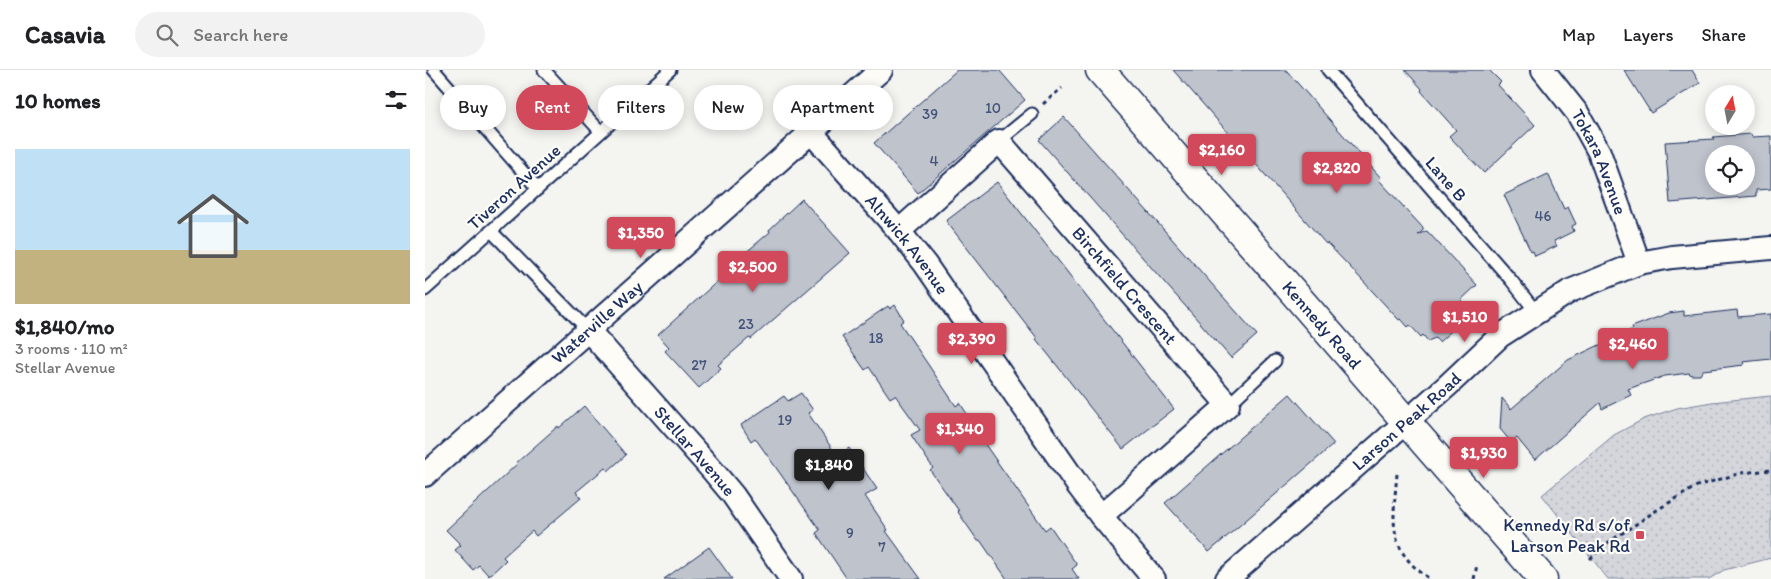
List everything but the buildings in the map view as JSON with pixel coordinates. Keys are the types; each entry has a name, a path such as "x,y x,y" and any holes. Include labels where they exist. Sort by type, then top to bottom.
{"main road":[{"name":"Kennedy Road","path":"1100,70 1543,579"}],"street":[{"name":"Waterville Way","path":"425,475 881,70"},
{"name":"Tokara Avenue","path":"1543,70 1578,114 1599,152 1639,263"},
{"name":"Alnwick Avenue","path":"811,132 899,231 925,264 1079,487 1101,516 1155,579"},
{"path":"899,231 999,141"},
{"name":"Birchfield Crescent","path":"999,141 1228,404"},
{"name":"Larson Peak Road","path":"1227,579 1407,422 1500,336 1570,290 1639,263 1672,257 1771,248"},
{"name":"Stellar Avenue","path":"589,331 719,477 791,579"},
{"path":"1101,516 1228,404"}],"lane":[{"path":"434,70 537,189"},
{"path":"543,70 601,132"},
{"name":"Tiveron Avenue","path":"425,290 670,70"},
{"name":"Lane B","path":"1328,70 1511,280 1535,312"},
{"path":"999,141 1032,114"},
{"path":"491,231 589,331"},
{"path":"1228,404 1275,361"}],"path":[{"path":"1032,114 1062,88"},
{"path":"1590,559 1603,546 1697,486 1741,473 1771,470"},
{"path":"1397,474 1394,514 1395,534 1402,553 1415,569 1430,579"},
{"path":"1474,579 1477,565"}],"shaded area":[{"path":"1771,396 1771,558 1724,570 1709,579 1608,579 1542,495 1614,435 1644,419 1677,408 1712,402"}],"place":[{"name":"Kennedy Rd s/of Larson Peak Rd","path":"1640,535"}]}
